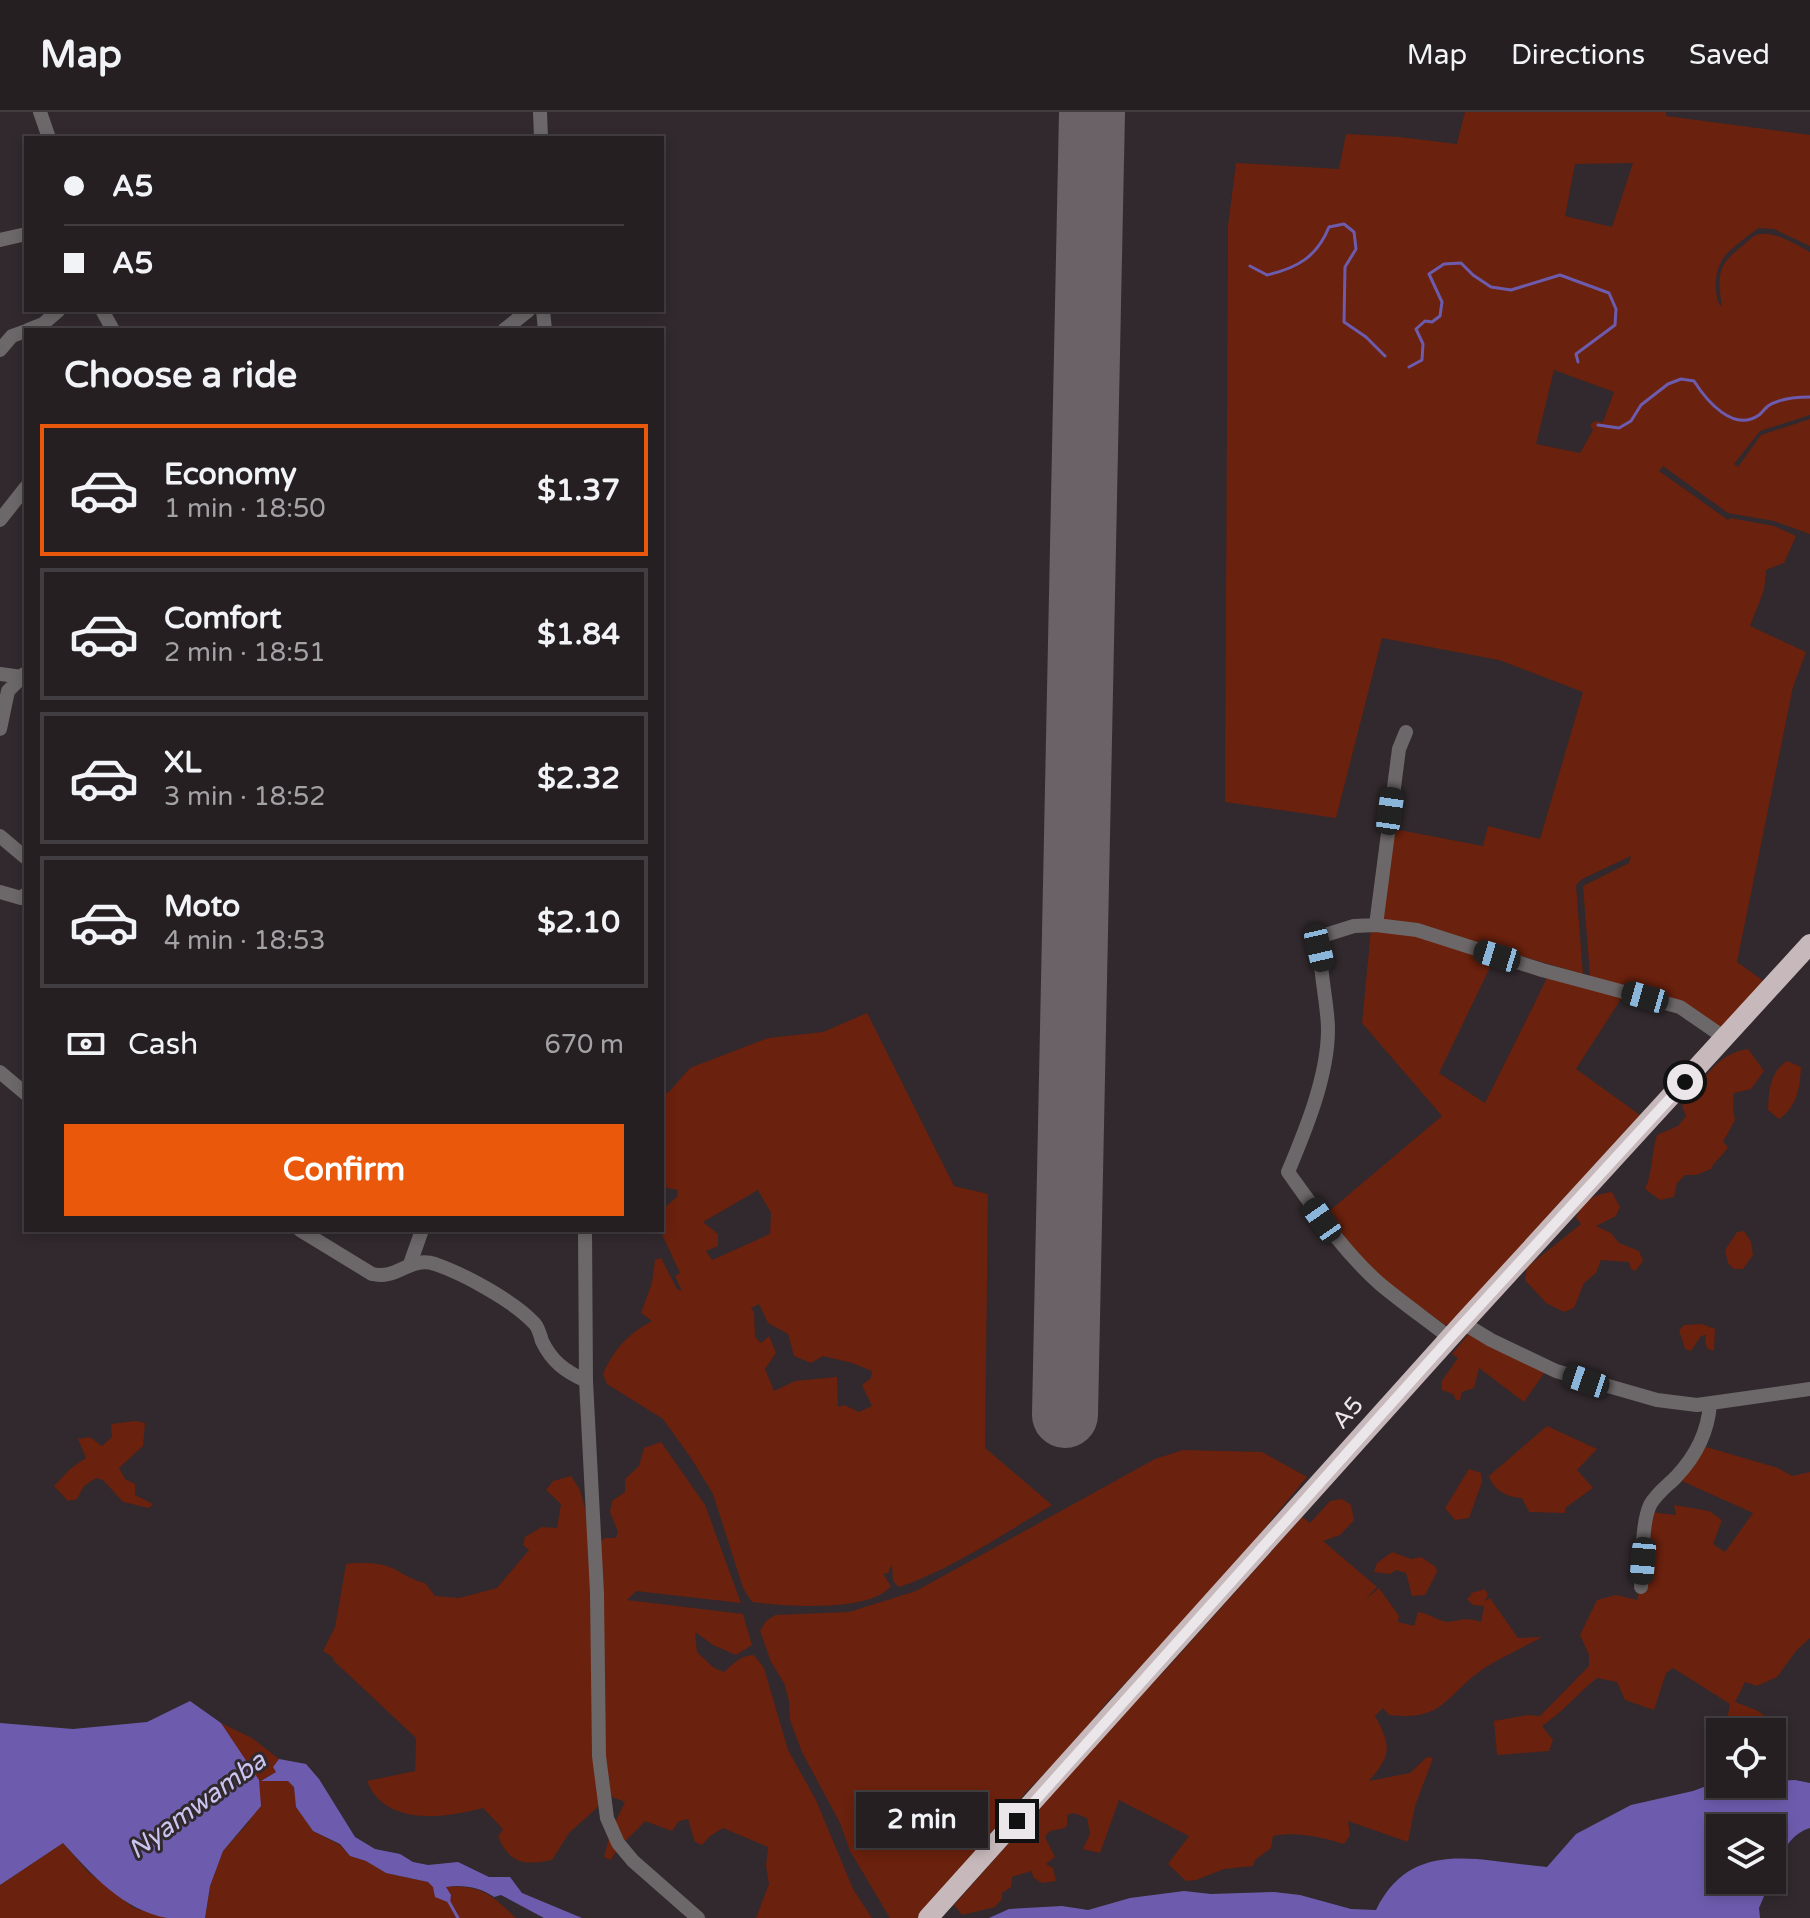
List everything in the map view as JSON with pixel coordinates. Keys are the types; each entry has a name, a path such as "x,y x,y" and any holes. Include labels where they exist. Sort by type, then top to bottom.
{"highway":[{"name":"A5","path":"928,1918 1457,1331 1725,1038 1807,953"}],"street":[{"path":"40,112 48,136"},
{"path":"540,112 541,136"},
{"path":"0,240 24,234"},
{"path":"32,328 43,324 57,312"},
{"path":"506,328 526,312"},
{"path":"0,350 12,336 24,331"},
{"path":"0,520 24,490"},
{"path":"0,674 24,673"},
{"path":"0,729 8,691 24,673"},
{"path":"1376,925 1400,745 1406,732"},
{"path":"0,836 24,856"},
{"path":"0,892 21,898 24,896"},
{"path":"1725,1038 1680,1007 1542,970 1417,930 1354,926 1322,936 1319,948 1328,1032 1314,1108 1288,1172 1322,1220 1379,1282 1457,1331 1491,1340 1556,1371 1657,1400 1688,1405 1710,1404 1810,1389"},
{"path":"0,1072 24,1092"},
{"path":"303,1232 372,1274 383,1277 410,1264 424,1262 477,1282 535,1325 557,1364 586,1381"},
{"path":"410,1264 421,1232"},
{"path":"585,1232 586,1381 597,1593 599,1756 607,1818 618,1843 633,1861 698,1918"},
{"path":"1641,1587 1648,1510 1699,1446 1709,1418 1710,1404"}],"shaded area":[{"path":"1465,112 1666,112 1666,116 1810,135 1810,246 1774,229 1758,228 1722,261 1718,268 1716,290 1722,307 1720,282 1723,266 1754,236 1775,235 1810,252 1810,415 1760,431 1734,464 1738,467 1761,435 1810,419 1810,534 1774,521 1728,513 1663,466 1659,471 1728,520 1774,526 1796,536 1784,563 1766,570 1764,590 1750,626 1806,652 1793,687 1737,962 1765,982 1722,1032 1590,976 1583,886 1629,863 1631,856 1582,879 1576,885 1583,974 1432,930 1377,920 1389,828 1483,846 1488,826 1540,839 1583,692 1499,660 1382,638 1336,818 1225,802 1228,226 1236,163 1339,169 1346,134 1457,144","holes":["1633,163 1612,227 1565,216 1575,164","1554,370 1614,392 1603,422 1595,421 1590,425 1593,430 1580,453 1536,444"]},
{"path":"1371,930 1407,932 1495,957 1439,1073 1485,1103 1552,968 1626,991 1576,1069 1644,1118 1455,1324 1445,1325 1379,1277 1352,1248 1327,1213 1442,1116 1362,1023"},
{"path":"867,1013 954,1186 988,1194 985,1448 1052,1505 957,1561 899,1587 893,1581 892,1564 888,1573 883,1574 891,1586 880,1595 846,1604 825,1606 752,1602 743,1588 713,1494 691,1458 663,1419 607,1384 603,1374 623,1343 652,1321 641,1313 652,1283 655,1260 661,1258 677,1289 682,1291 675,1276 680,1273 661,1232 664,1232 664,1206 677,1197 678,1190 664,1187 664,1093 669,1092 690,1068 768,1038 823,1032","holes":["758,1190 771,1213 770,1234 712,1260 706,1251 718,1246 718,1234 703,1222","759,1304 768,1323 788,1334 794,1356 811,1363 823,1356 872,1371 871,1378 862,1385 872,1406 859,1412 844,1405 838,1407 837,1377 795,1381 774,1391 765,1369 776,1353 769,1336 761,1343 755,1337 754,1312 751,1308"]},
{"path":"1748,1049 1764,1071 1751,1089 1734,1093 1735,1120 1723,1142 1728,1147 1711,1169 1696,1175 1685,1175 1677,1183 1674,1197 1660,1200 1645,1189 1657,1135 1678,1126 1686,1116 1682,1106 1717,1063"},
{"path":"1787,1061 1801,1067 1800,1082 1794,1103 1779,1119 1768,1110 1770,1089 1773,1077"},
{"path":"1612,1192 1620,1207 1616,1216 1596,1226 1611,1233 1619,1243 1639,1251 1643,1261 1635,1271 1629,1262 1601,1260 1596,1273 1584,1283 1574,1308 1564,1312 1546,1303 1525,1280 1527,1267 1581,1224 1576,1218 1586,1203"},
{"path":"1744,1231 1751,1242 1753,1255 1743,1269 1734,1269 1728,1263 1725,1250 1737,1232"},
{"path":"1702,1324 1715,1329 1714,1351 1708,1349 1705,1343 1706,1335 1701,1336 1691,1351 1685,1349 1679,1330 1684,1325"},
{"path":"1471,1331 1547,1369 1524,1402 1479,1368 1474,1388 1462,1392 1460,1400 1442,1390 1441,1382 1458,1358 1452,1354"},
{"path":"145,1423 143,1446 119,1468 125,1479 135,1484 135,1495 153,1504 149,1508 123,1502 103,1480 96,1478 84,1486 77,1499 68,1501 54,1486 86,1458 78,1439 90,1437 102,1446 112,1437 111,1424"},
{"path":"1547,1426 1597,1449 1577,1470 1593,1488 1565,1508 1565,1513 1529,1512 1522,1498 1502,1492 1494,1486 1489,1476"},
{"path":"661,1442 705,1505 741,1603 636,1591 627,1600 743,1614 752,1645 736,1655 713,1645 695,1632 697,1652 714,1668 724,1672 749,1655 754,1655 764,1668 788,1750 816,1800 853,1889 872,1918 756,1918 769,1884 766,1866 768,1847 723,1828 702,1845 695,1842 688,1819 679,1821 672,1831 645,1821 611,1860 604,1857 611,1831 625,1802 610,1796 569,1833 552,1860 533,1863 519,1860 508,1852 498,1837 503,1829 483,1808 418,1816 388,1806 376,1796 367,1781 415,1771 416,1738 334,1658 323,1651 335,1627 346,1564 387,1566 425,1583 435,1596 459,1598 497,1588 529,1550 523,1545 525,1537 542,1527 557,1528 561,1504 546,1490 553,1481 571,1476 580,1490 595,1545 605,1538 616,1538 618,1532 610,1512 612,1501 625,1492 625,1479 639,1466 644,1448"},
{"path":"1696,1444 1778,1468 1792,1476 1810,1472 1810,1638 1777,1677 1757,1686 1745,1682 1735,1702 1769,1718 1727,1718 1730,1704 1673,1668 1666,1673 1654,1710 1625,1700 1617,1682 1597,1678 1542,1726 1553,1740 1549,1751 1497,1755 1494,1721 1540,1716 1589,1666 1589,1655 1580,1635 1597,1600 1616,1595 1637,1600 1651,1512 1676,1515 1674,1505 1709,1511 1722,1520 1713,1544 1725,1552 1753,1513 1673,1477"},
{"path":"1183,1450 1262,1452 1307,1477 1213,1591 1108,1701 918,1918 890,1918 850,1851 840,1823 802,1752 790,1720 784,1683 771,1662 760,1631 766,1621 775,1615 849,1612 916,1591 1155,1459"},
{"path":"1469,1469 1481,1473 1482,1482 1469,1518 1455,1520 1445,1508"},
{"path":"1342,1499 1351,1505 1354,1520 1340,1535 1323,1541 1377,1587 1365,1600 1379,1588 1399,1616 1398,1622 1414,1626 1418,1612 1443,1621 1469,1619 1481,1622 1484,1606 1473,1605 1467,1599 1472,1594 1468,1594 1485,1589 1488,1595 1485,1601 1490,1598 1518,1638 1542,1637 1486,1667 1434,1710 1408,1716 1389,1715 1383,1708 1375,1716 1387,1750 1382,1764 1369,1781 1410,1773 1427,1757 1433,1758 1415,1806 1408,1842 1348,1821 1350,1835 1344,1844 1308,1836 1273,1836 1271,1848 1255,1860 1253,1866 1224,1869 1186,1881 1168,1864 1189,1836 1119,1800 1100,1853 1083,1849 1090,1834 1087,1818 1074,1813 1067,1815 1065,1828 1050,1831 1045,1837 1055,1857 1046,1864 1053,1868 1056,1881 1042,1883 1034,1878 1031,1871 1012,1877 1011,1887 1002,1893 1002,1899 995,1907 962,1915 954,1905 1087,1755 1089,1749 1170,1665 1302,1517 1310,1523 1330,1501"},
{"path":"1392,1552 1411,1559 1421,1557 1436,1567 1437,1572 1425,1595 1412,1596 1406,1573 1396,1570 1390,1574 1374,1572 1377,1563"},
{"path":"221,1723 252,1738 279,1759 273,1767 276,1772 262,1780 288,1781 294,1787 296,1807 313,1831 340,1845 350,1856 386,1873 428,1882 435,1896 450,1903 445,1887 477,1889 492,1897 516,1918 205,1918 210,1886 223,1851 249,1822 235,1747"},
{"path":"63,1843 88,1872 134,1908 168,1918 0,1918 0,1885"}],"water":[{"name":"Nyamwamba","path":"190,1701 221,1723 259,1780 261,1806 223,1851 210,1886 205,1918 167,1918 136,1907 109,1890 63,1843 0,1885 0,1723 73,1729 147,1722"},
{"path":"279,1759 306,1764 319,1779 355,1837 375,1849 400,1854 413,1862 428,1865 458,1862 489,1877 510,1877 522,1893 582,1918 544,1918 501,1895 494,1897 464,1886 446,1887 451,1895 450,1903 435,1897 433,1887 428,1882 386,1873 350,1856 340,1844 313,1831 296,1807 294,1787 288,1781 261,1781 276,1772 273,1767"},
{"path":"1786,1780 1810,1783 1810,1828 1796,1835 1786,1848 1786,1814 1706,1814 1706,1894 1765,1894 1759,1908 1760,1918 989,1918 1009,1909 1062,1906 1088,1910 1130,1898 1184,1891 1211,1894 1274,1892 1300,1895 1351,1909 1376,1910 1391,1887 1409,1871 1429,1863 1473,1859 1547,1867 1576,1834 1631,1805 1706,1786 1706,1798 1786,1798"}],"waterway":[{"path":"1250,266 1267,275 1297,265 1312,254 1329,227 1344,224 1354,232 1356,249 1345,267 1344,322 1366,337 1385,356"},
{"path":"1409,367 1422,360 1423,344 1416,329 1425,321 1432,322 1440,316 1442,302 1429,274 1444,264 1461,263 1491,287 1511,290 1560,275 1609,293 1616,309 1615,325 1576,354 1578,362"},
{"path":"1598,425 1619,428 1631,421 1641,405 1668,384 1681,379 1694,381 1721,412 1740,420 1759,415 1778,401 1810,397"},
{"path":"448,1900 458,1918"}],"runway":[{"path":"1065,1415 1092,112"}],"route":[{"path":"1017,1821 1450,1338 1685,1082"}]}
